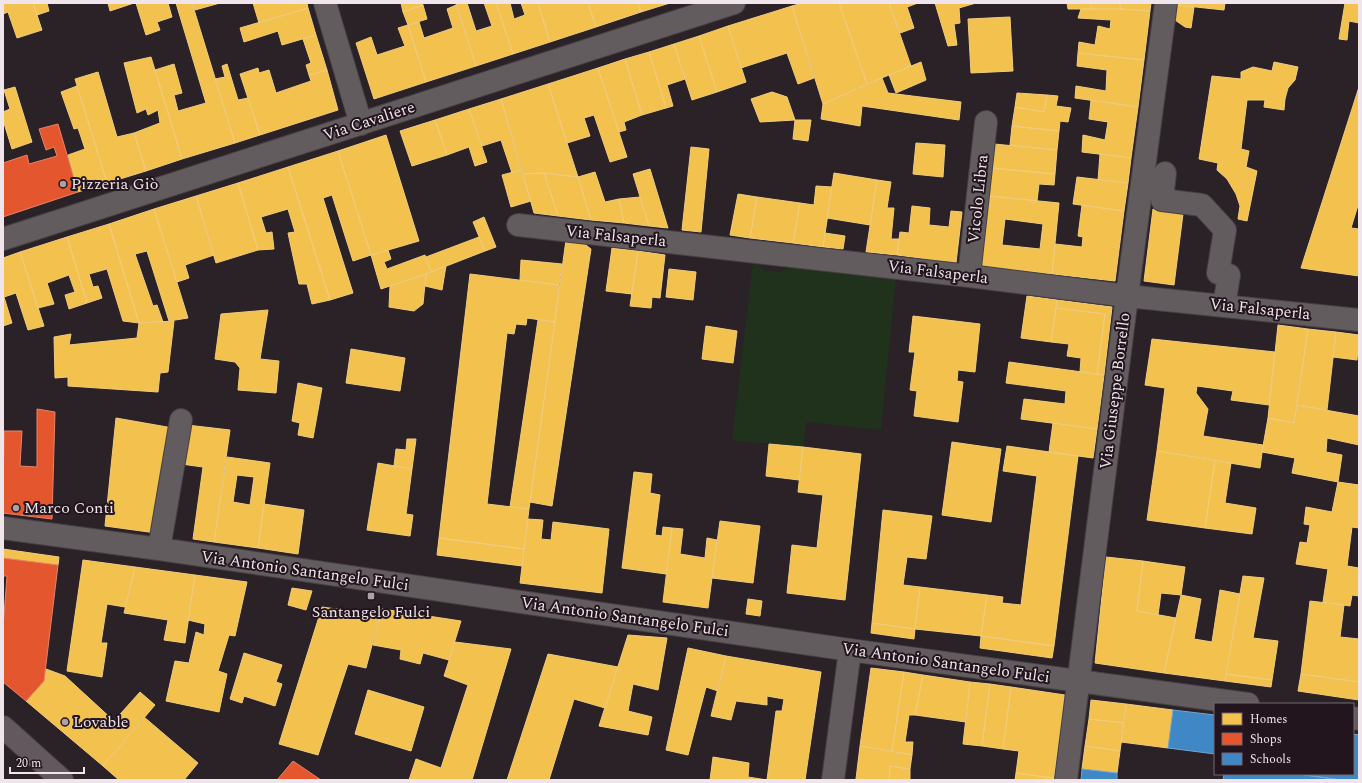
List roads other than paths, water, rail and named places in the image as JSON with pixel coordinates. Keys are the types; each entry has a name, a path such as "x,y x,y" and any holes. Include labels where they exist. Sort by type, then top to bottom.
{"main road":[{"path":"3,727 62,780"}],"street":[{"path":"325,3 361,124"},
{"name":"Via Cavaliere","path":"3,239 734,3"},
{"name":"Via Giuseppe Borrello","path":"1066,780 1127,296 1166,3"},
{"name":"Vicolo Libra","path":"969,276 986,122"},
{"path":"1165,173 1162,200 1202,205 1225,230 1218,273 1229,275 1224,306"},
{"name":"Via Falsaperla","path":"518,225 969,276 1127,296 1359,320"},
{"path":"159,549 181,420"},
{"name":"Via Antonio Santangelo Fulci","path":"3,528 159,549 850,650 1241,703"},
{"path":"833,780 850,650"}],"place":[{"name":"Pizzeria Giò","path":"63,184"},
{"name":"Marco Conti","path":"16,508"},
{"name":"Santangelo Fulci","path":"371,596"},
{"name":"Lovable","path":"65,722"}]}
